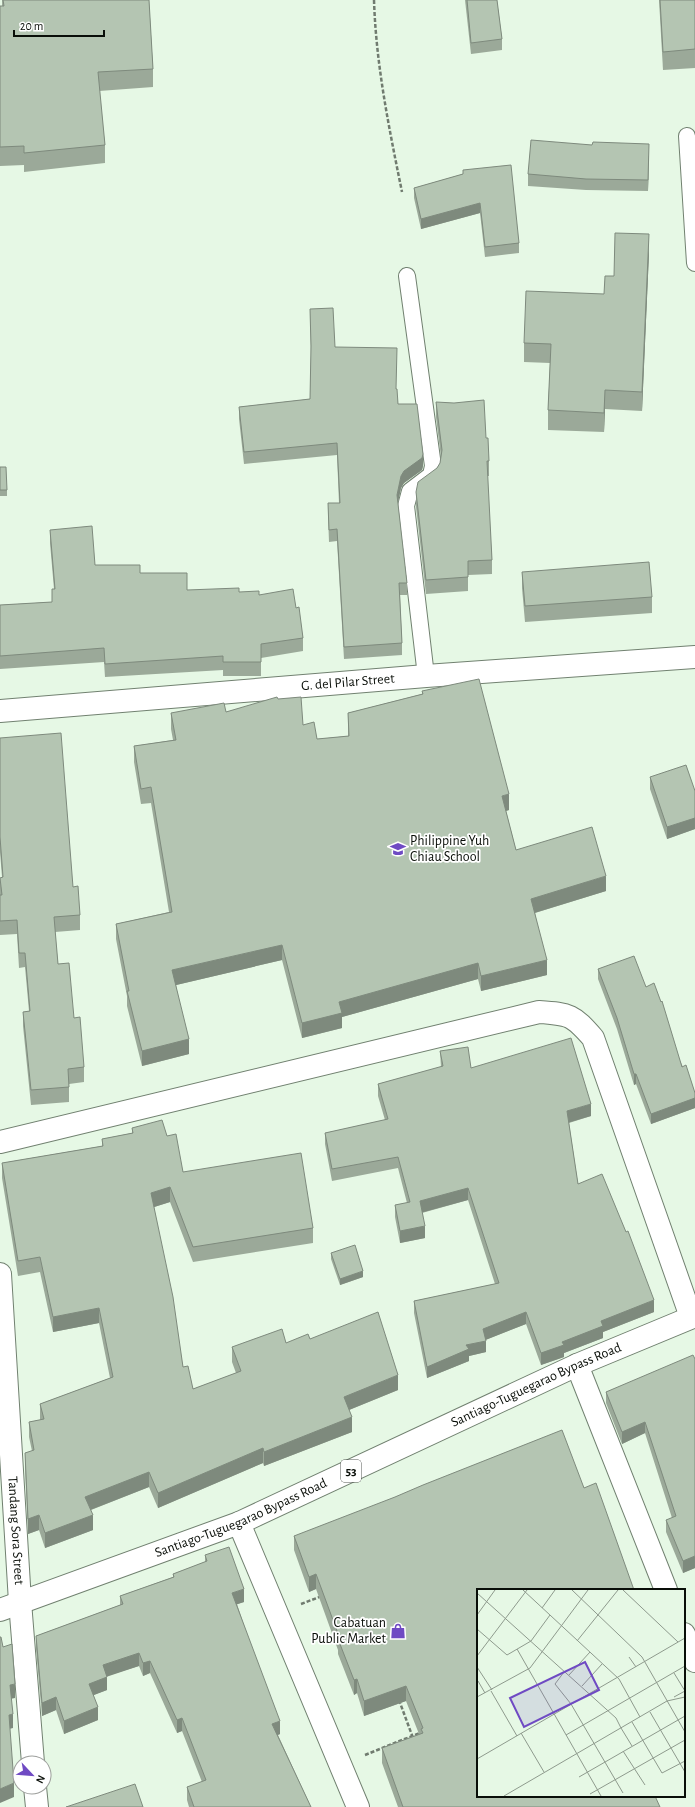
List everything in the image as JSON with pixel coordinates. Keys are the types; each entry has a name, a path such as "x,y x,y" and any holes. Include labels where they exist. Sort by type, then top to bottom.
{"main road":[{"name":"G. del Pilar Street","path":"0,711 426,676 695,657"},
{"path":"0,1142 539,1012 566,1014 580,1024 593,1038 693,1317"},
{"name":"Tandang Sora Street","path":"0,1274 20,1602 32,1755"},
{"name":"Santiago-Tuguegarao Bypass Road","path":"0,1610 239,1523 577,1365 693,1317"},
{"path":"577,1365 666,1589"},
{"path":"239,1523 358,1807"},
{"path":"685,1636 695,1660"},
{"path":"36,1795 37,1807"}],"lane":[{"path":"687,136 695,263"},
{"path":"407,276 433,466 432,475 410,491 406,506 426,676"}],"path":[{"path":"374,0 375,31 385,108 402,192"},
{"path":"276,1614 328,1594"},
{"path":"399,1700 415,1743"},
{"path":"341,1765 427,1730"}],"building":[{"path":"3,0 149,0 153,69 98,72 105,145 24,153 24,146 0,147 0,6 4,6"},
{"path":"467,0 497,0 502,39 471,43"},
{"path":"660,0 695,0 695,49 663,52"},
{"path":"531,140 592,145 593,142 649,144 648,180 586,179 528,174"},
{"path":"511,165 519,243 485,247 480,203 421,219 414,188 463,174 463,170"},
{"path":"615,233 649,234 642,392 605,390 604,413 548,410 551,344 524,343 526,291 604,294 605,276 614,276"},
{"path":"333,308 335,347 397,348 396,389 398,404 417,404 423,454 422,458 404,471 401,476 397,495 407,583 399,583 402,643 344,647 337,529 329,530 328,503 340,503 337,443 244,452 239,407 310,399 310,309"},
{"path":"484,400 486,438 488,438 489,461 487,461 492,560 468,561 468,577 426,580 416,492 418,482 437,468 440,463 442,450 436,402 454,403"},
{"path":"0,467 6,467 7,490 0,490"},
{"path":"92,526 95,565 140,565 140,573 187,573 187,590 239,588 239,592 259,591 259,595 293,589 296,608 299,607 303,638 261,644 261,662 223,662 223,656 105,664 104,648 0,656 0,605 52,602 52,589 55,589 50,530"},
{"path":"649,562 652,597 525,606 522,572"},
{"name":"Philippine Yuh Chiau School","path":"479,679 509,794 502,796 516,850 592,827 606,876 531,899 547,960 481,976 478,963 339,1002 342,1013 302,1023 282,945 172,970 189,1039 142,1051 127,991 129,991 116,924 172,912 151,787 141,789 134,746 176,740 171,713 224,703 226,712 277,697 278,699 301,697 303,725 314,722 317,739 349,736 348,713 423,694 422,691"},
{"path":"61,733 73,887 78,886 80,915 54,917 58,964 69,963 74,1018 80,1017 84,1067 68,1069 69,1087 31,1090 23,1012 30,1011 25,953 19,953 17,920 0,921 0,895 2,895 0,878 3,877 0,837 0,738"},
{"path":"686,765 695,791 695,818 667,827 650,777"},
{"path":"634,956 646,987 654,983 661,1002 662,1001 682,1067 686,1065 695,1093 695,1098 651,1114 636,1074 634,1074 617,1018 598,969"},
{"path":"571,1038 591,1104 567,1111 578,1184 602,1174 626,1232 628,1231 654,1300 601,1321 603,1326 562,1342 564,1345 541,1353 526,1312 483,1329 486,1341 466,1345 469,1349 427,1367 414,1301 499,1283 468,1188 420,1201 425,1226 400,1231 395,1205 410,1202 398,1157 332,1169 325,1133 388,1119 378,1084 443,1066 440,1051 468,1047 471,1068"},
{"path":"162,1120 167,1136 176,1134 183,1172 301,1153 313,1228 193,1247 170,1187 151,1193 173,1297 183,1367 188,1366 193,1389 241,1371 232,1347 282,1329 286,1343 308,1334 310,1339 378,1312 398,1375 344,1397 352,1417 264,1452 263,1448 158,1493 149,1472 85,1497 93,1515 45,1533 39,1515 28,1519 25,1453 34,1450 29,1422 44,1419 40,1404 113,1377 99,1308 53,1317 40,1257 18,1261 2,1163 103,1146 102,1139 133,1133 132,1128"},
{"path":"355,1245 363,1271 340,1279 331,1253"},
{"path":"693,1355 695,1359 695,1556 683,1561 666,1520 676,1516 645,1422 622,1432 606,1392"},
{"name":"Cabatuan Public Market","path":"562,1430 584,1488 596,1483 634,1589 477,1589 477,1797 655,1797 660,1807 403,1807 382,1748 423,1733 421,1729 423,1728 406,1686 364,1701 357,1679 354,1680 338,1639 340,1639 316,1574 309,1577 294,1536"},
{"path":"229,1547 244,1589 232,1593 280,1721 272,1724 311,1807 194,1807 187,1787 206,1780 182,1718 177,1720 150,1661 143,1663 139,1653 103,1665 107,1677 89,1684 98,1707 64,1721 56,1697 42,1703 36,1636 123,1604 120,1596 174,1577 173,1574 207,1561 205,1555"},
{"path":"1,1637 3,1647 12,1644 15,1684 10,1685 13,1714 9,1715 12,1756 12,1784 0,1789"},
{"path":"135,1784 143,1807 66,1807"}],"place":[{"name":"Philippine Yuh Chiau School","path":"398,849"},
{"name":"Cabatuan Public Market","path":"398,1631"}]}
